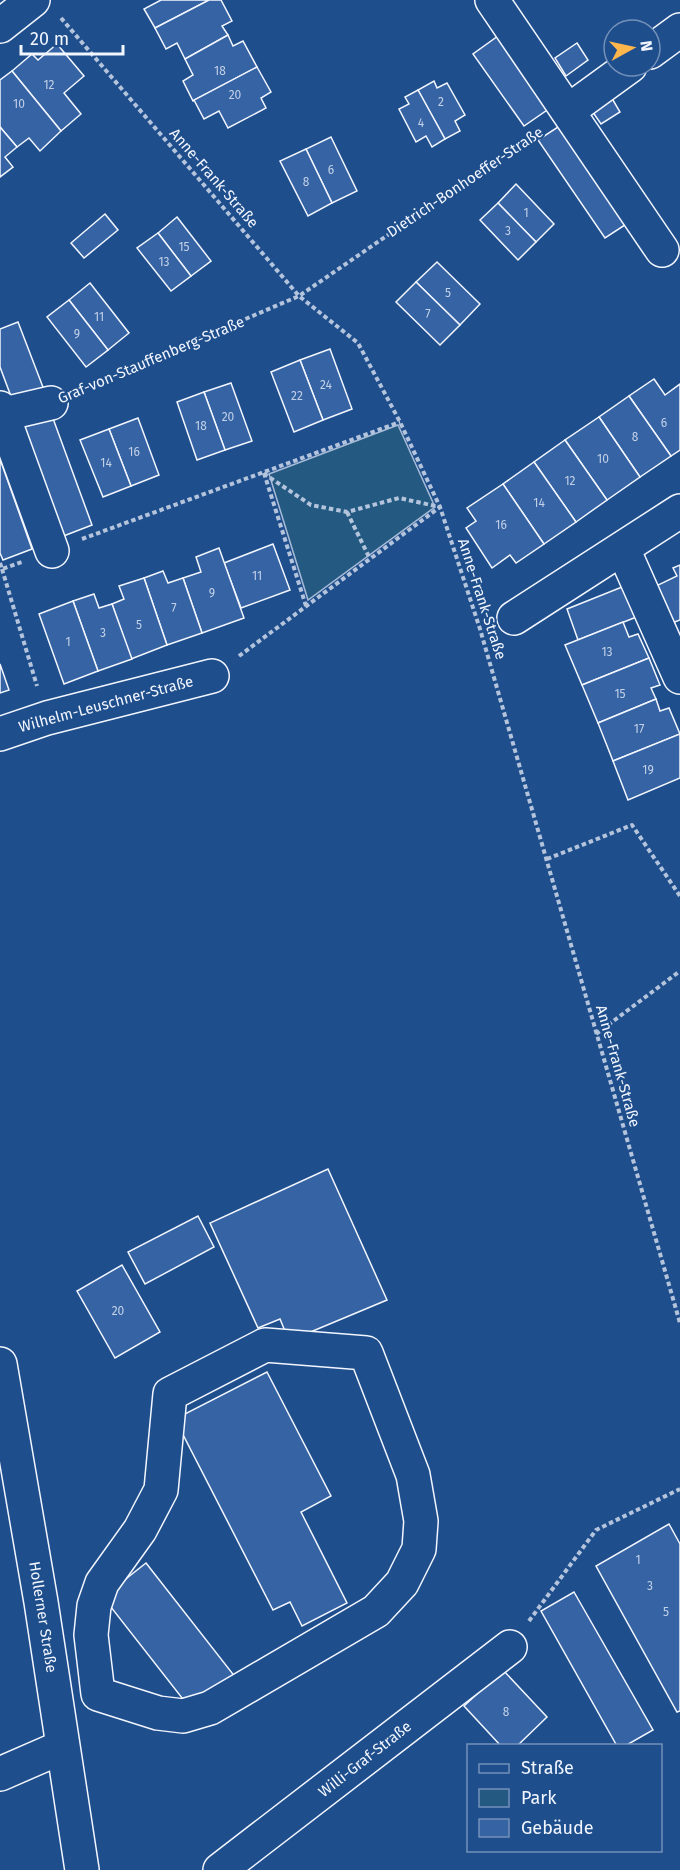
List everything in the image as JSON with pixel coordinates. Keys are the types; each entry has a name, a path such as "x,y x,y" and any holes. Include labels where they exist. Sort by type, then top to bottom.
{"street":[{"path":"492,0 662,250"},
{"path":"0,26 45,6"},
{"path":"662,43 680,30"},
{"path":"568,111 613,78"},
{"name":"Graf-von-Stauffenberg-Straße","path":"1,413 51,403"},
{"path":"1,413 52,551"},
{"path":"514,618 680,511"},
{"path":"623,549 680,677"},
{"name":"Wilhelm-Leuschner-Straße","path":"0,734 47,718 212,676"},
{"path":"0,1774 61,1739 98,1694 91,1635 94,1606 102,1583 140,1530 161,1490 170,1394 265,1345 366,1353 413,1475 421,1521 419,1548 402,1583 376,1611 210,1708 183,1716 158,1713 98,1694"},
{"name":"Hollerner Straße","path":"0,1364 3,1397 41,1602 82,1870"},
{"name":"Willi-Graf-Straße","path":"220,1870 510,1647"}],"path":[{"name":"Anne-Frank-Straße","path":"45,6 299,296 358,344 440,507 480,629 680,1323"},
{"name":"Dietrich-Bonhoeffer-Straße","path":"299,296 568,111"},
{"name":"Graf-von-Stauffenberg-Straße","path":"51,403 299,296"},
{"path":"2,569 399,422"},
{"path":"263,472 312,505 347,512 399,498 440,507"},
{"path":"263,472 306,606"},
{"path":"212,676 440,507"},
{"path":"347,512 370,559"},
{"path":"0,563 47,718"},
{"path":"547,859 632,825 680,896"},
{"path":"596,1034 680,971"},
{"path":"510,1647 596,1530 680,1489"}],"green space":[{"path":"398,425 435,507 308,600 269,474"}],"building":[{"path":"161,0 209,0 155,28 144,9"},
{"path":"209,0 221,0 232,21 222,26 228,35 185,59 177,43 166,49 155,28"},
{"path":"228,35 233,46 243,41 257,67 193,101 183,81 193,75 185,59"},
{"path":"498,36 550,108 524,126 473,54"},
{"path":"577,43 588,60 566,76 555,58"},
{"path":"57,44 84,76 64,93 81,114 61,131 12,71 32,54 38,60"},
{"path":"257,67 271,92 261,98 266,108 228,128 219,111 204,119 194,100"},
{"path":"12,71 61,131 40,151 29,138 17,147 0,127 0,80"},
{"path":"434,81 437,88 447,83 465,115 455,121 460,131 445,139 418,90"},
{"path":"418,90 445,139 432,147 426,136 416,142 399,109 409,104 405,97"},
{"path":"610,95 620,112 601,124 590,108"},
{"path":"561,125 628,223 605,238 538,140"},
{"path":"0,127 17,147 5,157 13,167 0,177"},
{"path":"331,137 357,191 332,203 306,149"},
{"path":"306,149 332,203 308,216 280,161"},
{"path":"516,184 554,224 536,242 498,203"},
{"path":"498,203 536,242 518,260 480,220"},
{"path":"105,214 118,230 84,258 71,243"},
{"path":"177,217 211,261 191,276 158,233"},
{"path":"158,233 191,276 171,291 137,248"},
{"path":"437,262 480,304 460,325 416,282"},
{"path":"416,282 460,325 440,345 396,302"},
{"path":"90,283 129,333 108,350 69,300"},
{"path":"69,300 108,350 86,367 47,317"},
{"path":"18,322 46,395 15,407 0,367 0,329"},
{"path":"330,349 352,409 323,420 300,360"},
{"path":"300,360 323,420 294,432 271,372"},
{"path":"654,379 665,395 680,384 680,450 671,456 629,396"},
{"path":"231,383 252,441 225,450 204,392"},
{"path":"204,392 225,450 197,460 177,402"},
{"path":"629,396 671,456 640,477 599,417"},
{"path":"51,413 92,525 61,537 20,425"},
{"path":"599,417 640,477 607,500 565,440"},
{"path":"138,418 159,475 131,486 109,429"},
{"path":"109,429 131,486 103,497 80,440"},
{"path":"565,440 607,500 576,522 534,462"},
{"path":"0,459 32,549 3,560 0,553"},
{"path":"534,462 576,522 544,544 503,484"},
{"path":"503,484 544,544 516,563 510,555 492,568 466,528 476,521 467,508"},
{"path":"273,544 290,590 241,608 224,563"},
{"path":"219,548 244,618 202,633 183,578 201,572 196,557"},
{"path":"680,565 680,620 672,623 656,586 677,576 673,568"},
{"path":"163,571 168,583 183,578 202,633 167,645 144,578"},
{"path":"144,578 167,645 131,659 112,604 124,599 119,586"},
{"path":"627,585 639,616 578,640 567,609"},
{"path":"94,594 99,608 112,604 132,659 98,671 73,601"},
{"path":"73,601 98,671 64,684 39,614"},
{"path":"623,622 629,637 638,634 649,658 582,685 565,645"},
{"path":"649,658 660,685 651,688 656,699 598,723 582,685"},
{"path":"0,664 9,690 0,693"},
{"path":"656,699 660,711 669,708 680,734 613,761 598,723"},
{"path":"680,734 680,778 628,800 613,761"},
{"path":"328,1169 387,1300 289,1341 280,1319 258,1328 210,1223"},
{"path":"198,1216 214,1247 145,1284 128,1252"},
{"path":"122,1265 160,1332 115,1358 77,1291"},
{"path":"267,1372 331,1496 301,1512 347,1603 302,1626 290,1602 273,1610 175,1419"},
{"path":"669,1524 680,1544 680,1711 677,1712 596,1566"},
{"path":"146,1563 236,1678 193,1712 103,1597"},
{"path":"574,1592 653,1730 628,1744 616,1744 541,1611"},
{"path":"503,1670 547,1717 519,1744 499,1744 464,1706"}]}
